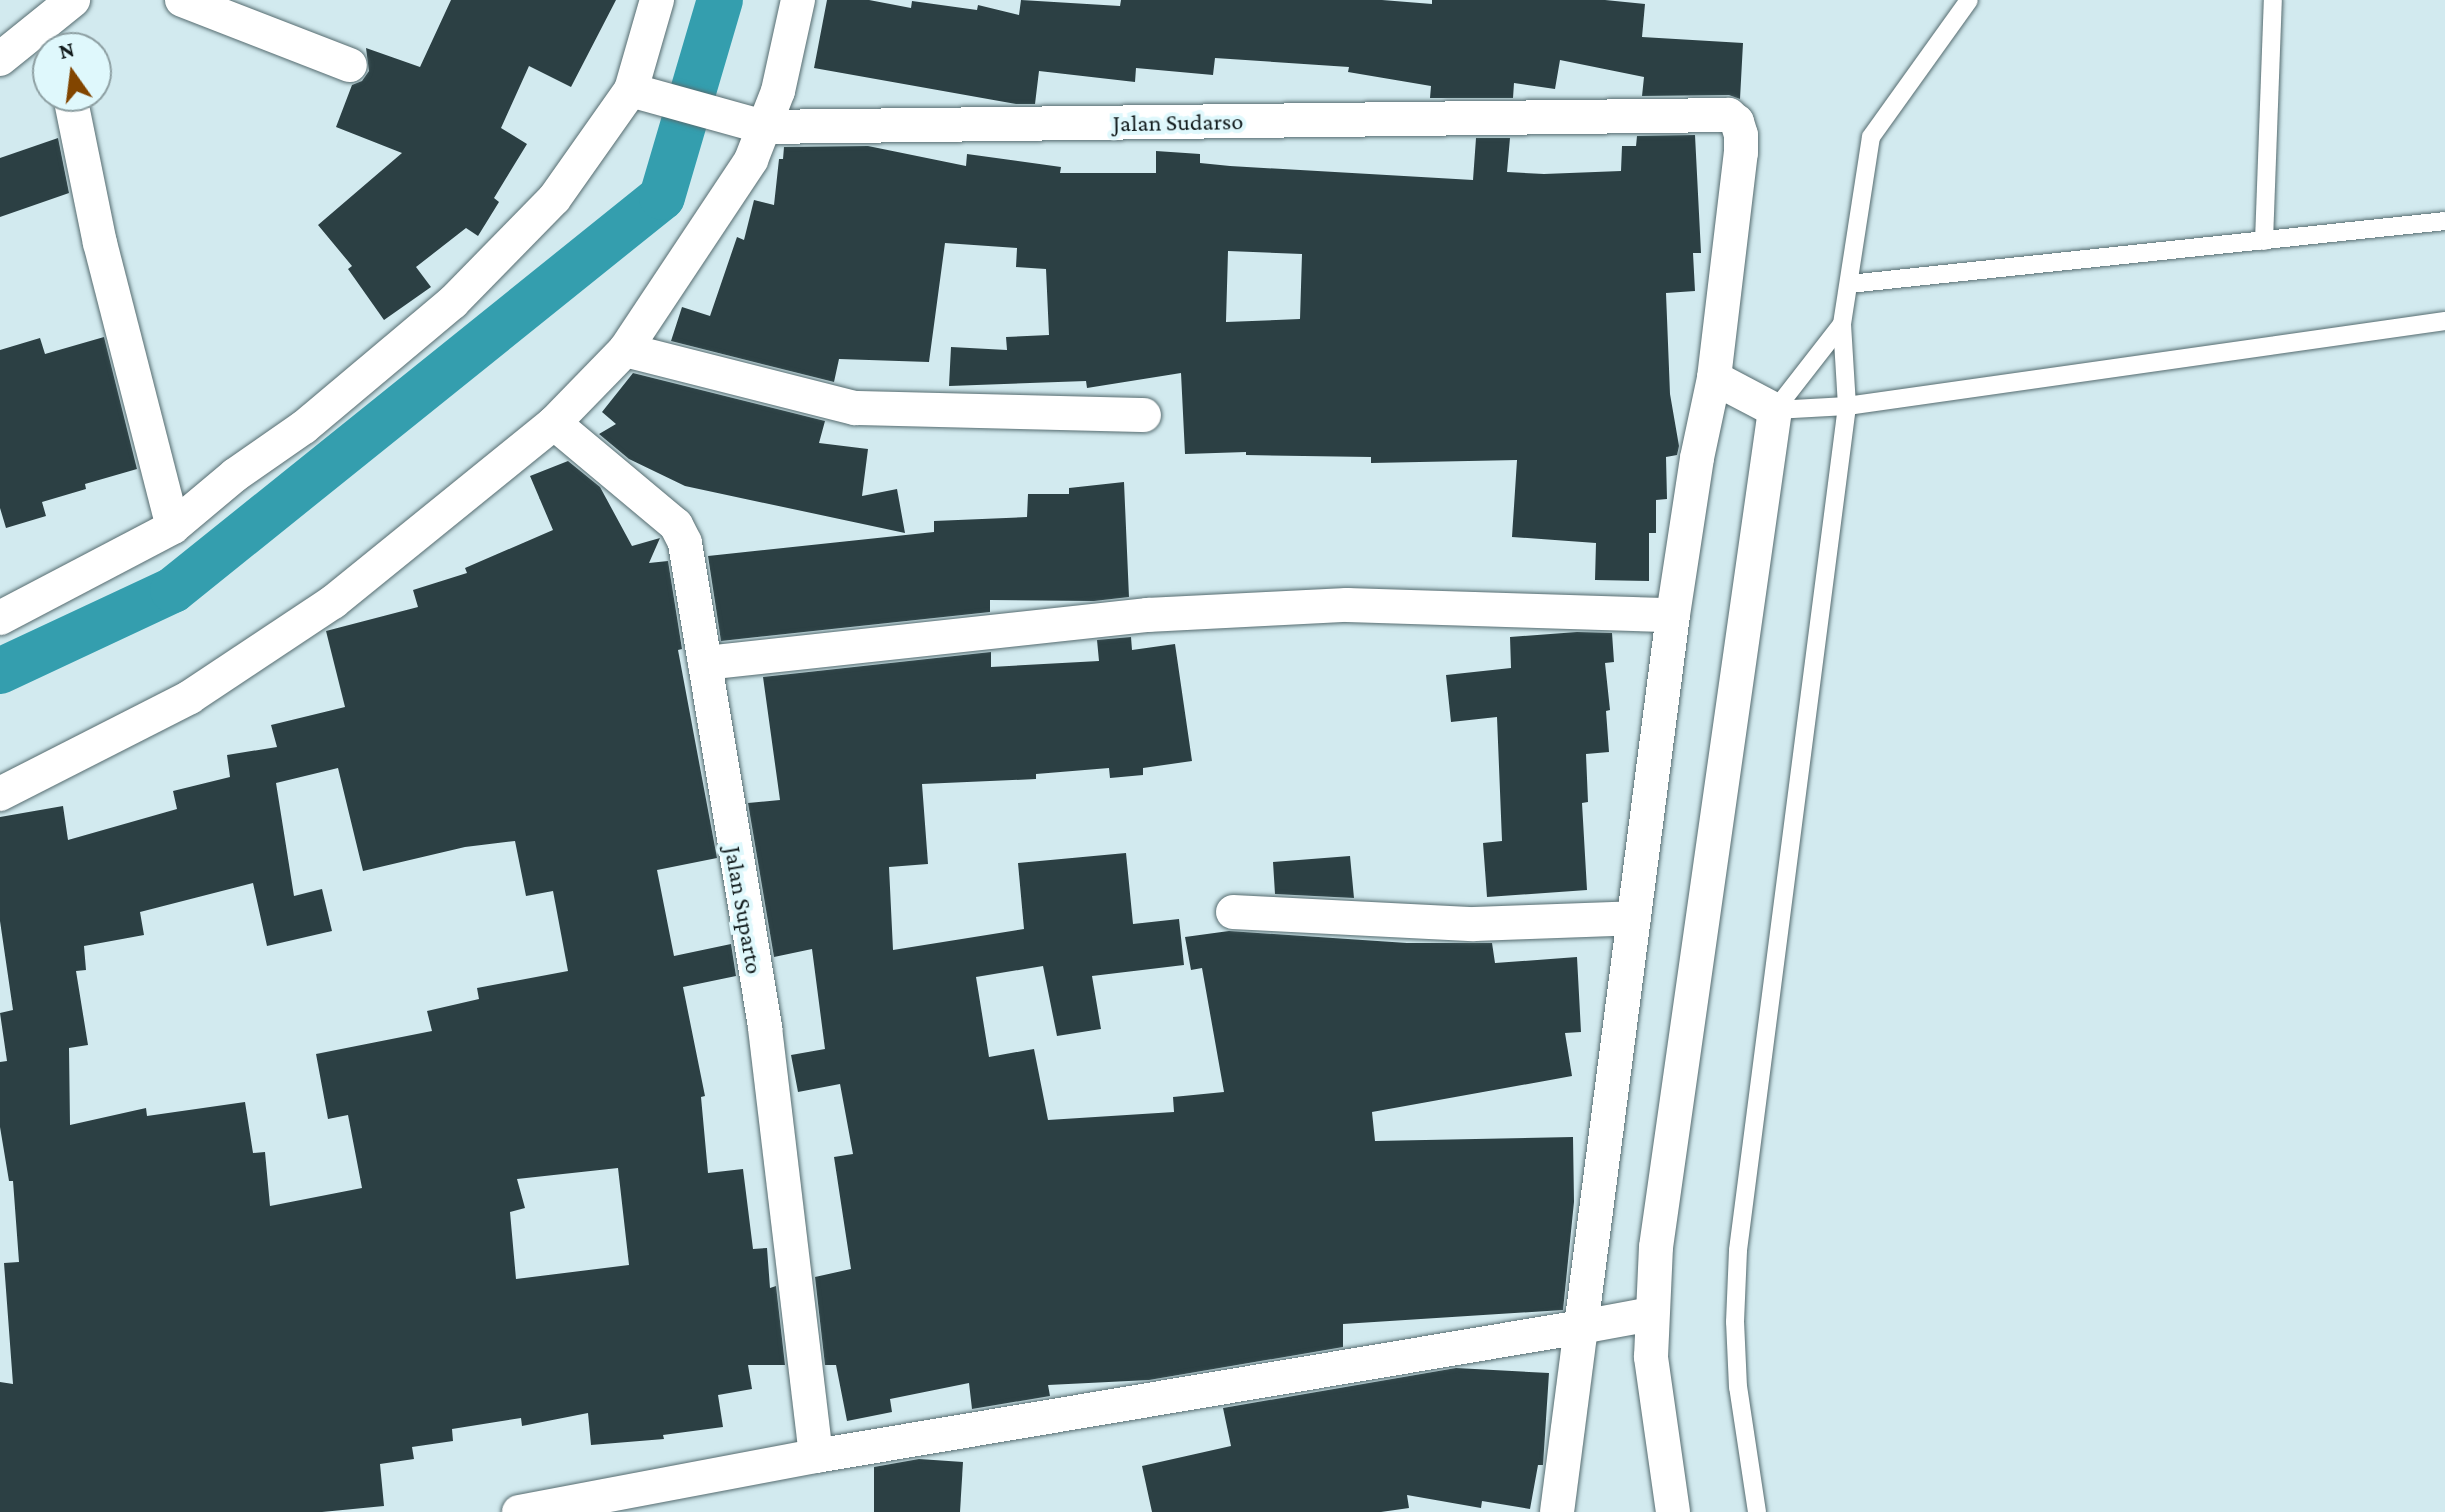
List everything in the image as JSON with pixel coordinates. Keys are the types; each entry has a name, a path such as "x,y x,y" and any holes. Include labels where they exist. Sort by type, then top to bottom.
{"street":[{"path":"50,32 73,0"},
{"path":"182,0 350,65"},
{"path":"0,618 173,527 235,475 304,427 453,302 554,199 640,94 657,0"},
{"path":"0,794 190,697 333,602 554,423 625,350 737,182 778,91 798,0"},
{"path":"0,59 32,44"},
{"name":"Jalan Sudarso","path":"640,94 764,127 1729,115 1737,122 1741,153 1714,378"},
{"path":"73,112 100,243 173,527"},
{"path":"625,350 855,408 1144,415"},
{"path":"1557,1512 1673,615 1697,458 1714,378 1775,410 1656,1247 1651,1357 1673,1512"},
{"name":"Jalan Suparto","path":"554,423 676,525 685,543 765,1028 816,1456"},
{"path":"705,663 1147,615 1347,605 1673,615"},
{"path":"1233,912 1474,924 1634,918"},
{"path":"519,1512 816,1456 1651,1314"}],"lane":[{"path":"1757,1512 1738,1387 1735,1322 1738,1250 1847,406 1842,324 1871,137 1969,0"},
{"path":"2264,241 2273,0"},
{"path":"1849,284 2445,221"},
{"path":"1775,410 1847,406 2445,321"},
{"path":"1775,410 1842,324"}],"building":[{"path":"451,0 616,0 571,87 529,66 501,128 527,144 494,198 499,202 478,236 466,228 416,267 431,287 384,320 348,269 352,266 318,225 402,153 336,127 352,85 362,81 369,71 366,48 420,67"},
{"path":"827,0 869,0 911,8 912,1 977,10 978,5 1019,15 1021,0 1120,6 1121,0 1382,0 1432,4 1432,0 1605,0 1645,4 1642,37 1743,43 1740,99 1729,95 1642,96 1644,77 1560,60 1555,89 1514,83 1513,98 1430,98 1431,86 1348,72 1349,67 1215,58 1213,75 1136,68 1135,82 1039,71 1035,104 1016,104 814,68"},
{"path":"1695,135 1701,253 1693,253 1695,291 1666,293 1670,394 1679,446 1677,455 1666,457 1667,499 1656,500 1656,533 1649,533 1649,581 1595,580 1596,543 1512,537 1517,460 1371,463 1371,457 1246,455 1246,452 1185,454 1181,373 1087,388 1086,381 949,386 951,347 1007,350 1006,337 1049,335 1046,269 1016,267 1017,248 945,243 929,362 839,359 834,382 671,341 682,307 710,316 737,237 744,240 754,200 774,205 779,159 783,159 784,147 868,146 966,166 967,154 1061,167 1060,173 1156,173 1156,151 1200,154 1200,163 1230,166 1473,180 1476,138 1510,138 1507,172 1544,174 1621,171 1622,146 1636,146 1637,136","holes":["1228,251 1302,254 1300,319 1226,322"]},
{"path":"58,138 69,193 0,217 0,158"},
{"path":"104,337 137,469 85,484 86,489 42,502 46,516 6,528 0,508 0,350 40,338 45,354"},
{"path":"633,373 825,421 819,443 868,449 862,496 897,489 905,533 685,486 629,459 599,434 616,424 602,412"},
{"path":"568,461 600,487 632,546 660,538 649,563 668,561 682,649 678,650 717,858 657,870 674,956 731,944 736,976 683,987 705,1096 701,1097 708,1173 743,1169 753,1249 767,1248 770,1288 776,1286 785,1365 748,1365 752,1389 718,1395 723,1427 663,1435 664,1439 591,1445 588,1413 522,1426 521,1418 452,1429 453,1441 412,1447 414,1459 380,1464 384,1506 322,1512 0,1512 0,1382 13,1384 4,1263 19,1262 13,1181 9,1181 0,1127 0,1062 7,1061 0,1013 13,1010 0,921 0,817 63,806 68,840 177,809 173,791 230,777 227,755 277,747 271,725 345,707 326,631 418,607 413,590 467,573 465,568 553,530 530,476","holes":["338,768 363,871 465,847 515,841 526,896 553,891 568,971 477,988 479,999 427,1011 432,1031 316,1054 328,1119 348,1115 362,1188 270,1206 265,1152 253,1153 245,1102 147,1116 146,1108 70,1125 69,1048 88,1045 76,971 86,970 84,946 144,935 140,912 253,883 267,946 332,931 322,889 294,896 276,783","618,1168 629,1265 516,1279 510,1212 525,1208 517,1179"]},
{"path":"1124,482 1129,597 1094,601 990,600 990,612 721,641 708,556 934,532 934,521 1027,517 1028,494 1069,494 1069,488"},
{"path":"1612,633 1614,662 1605,663 1610,710 1606,711 1609,752 1586,754 1588,802 1582,803 1587,890 1487,897 1483,843 1502,841 1497,717 1451,722 1446,675 1511,668 1510,637"},
{"path":"1131,637 1132,650 1175,644 1192,761 1143,768 1143,775 1110,778 1109,768 1036,774 1036,779 922,784 928,864 889,867 893,950 1024,929 1018,863 1126,853 1133,924 1179,919 1184,965 1092,976 1101,1029 1057,1036 1043,966 976,977 989,1057 1034,1049 1048,1120 1174,1112 1173,1097 1224,1092 1202,968 1191,970 1185,937 1229,931 1407,943 1492,943 1495,963 1577,957 1581,1032 1565,1033 1572,1076 1372,1112 1375,1141 1573,1137 1574,1202 1563,1310 1343,1324 1343,1347 1149,1380 1048,1385 1050,1396 972,1409 969,1383 890,1399 892,1412 847,1421 836,1365 825,1365 815,1277 851,1269 834,1157 853,1154 840,1084 798,1092 791,1055 825,1049 812,949 774,957 748,803 780,800 763,677 991,652 991,667 1099,661 1097,640"},
{"path":"1350,856 1354,898 1275,894 1273,862"},
{"path":"1456,1368 1549,1373 1543,1465 1538,1465 1530,1509 1482,1501 1481,1508 1407,1495 1409,1508 1381,1512 1152,1512 1142,1466 1231,1446 1223,1408"},
{"path":"919,1459 963,1462 960,1512 874,1512 874,1467"}],"waterway":[{"path":"0,671 173,590 662,197 720,0"}]}
